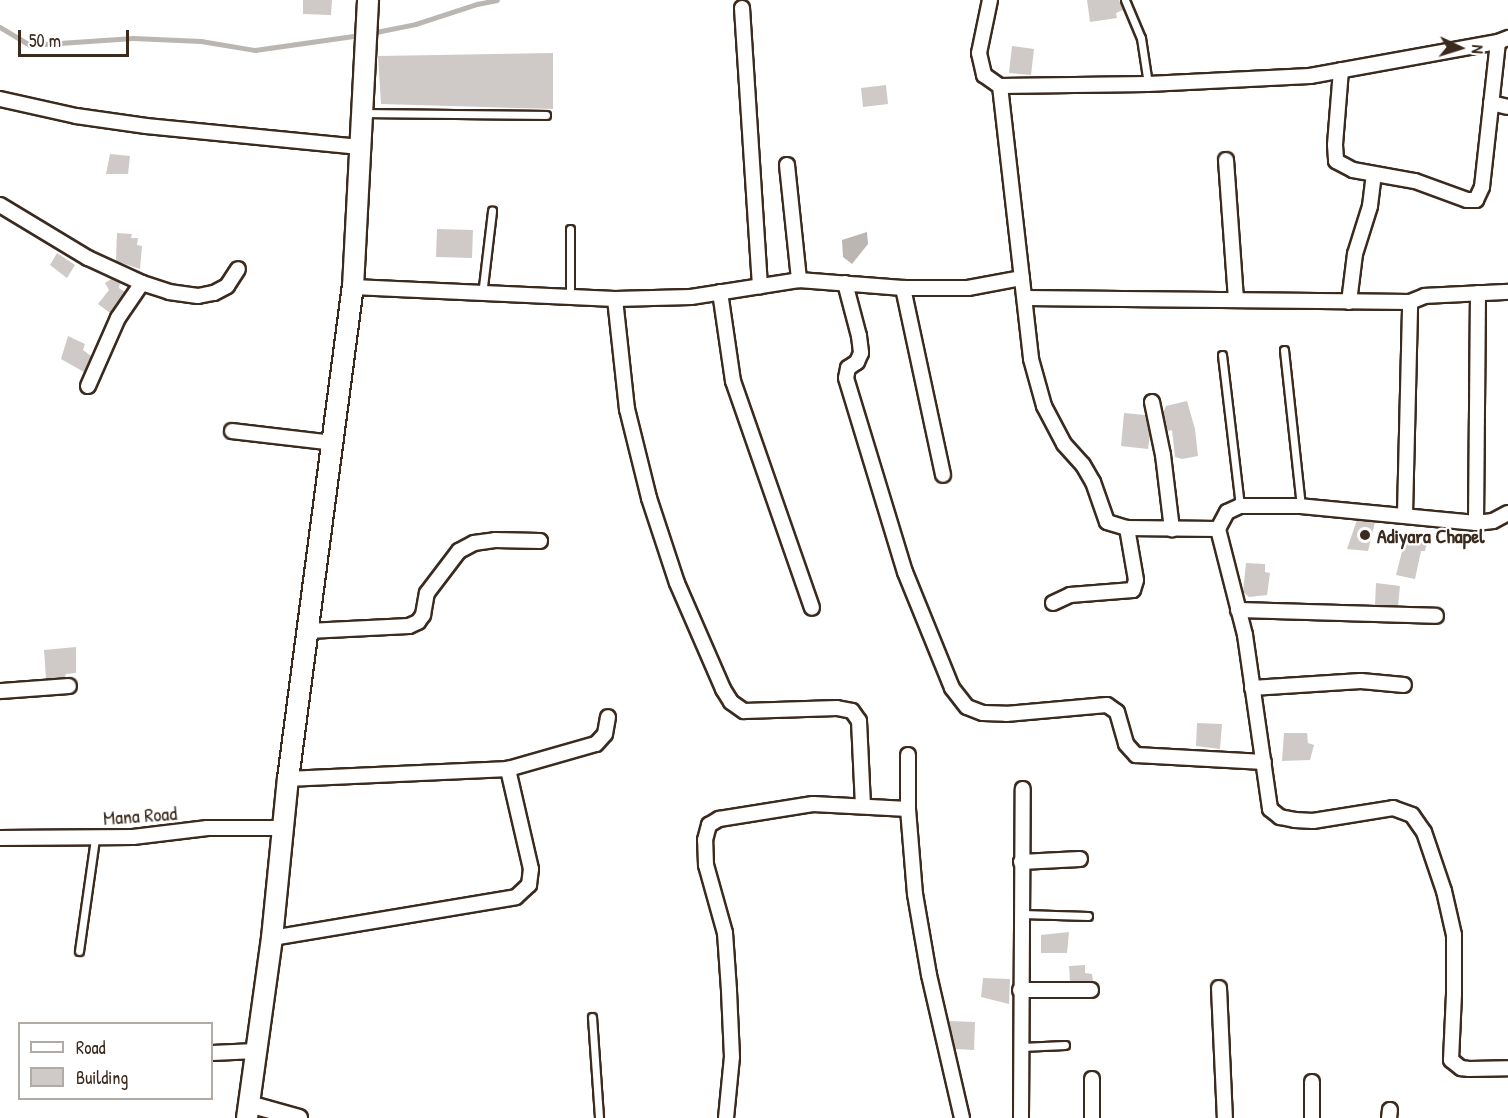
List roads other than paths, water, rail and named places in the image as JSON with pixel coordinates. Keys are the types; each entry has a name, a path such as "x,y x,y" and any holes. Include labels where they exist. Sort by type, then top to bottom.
{"main road":[{"path":"248,1111 272,938 288,779 353,287 368,0"}],"street":[{"path":"990,0 979,53 984,75 1000,86 1148,84 1280,78 1341,70 1503,40 1491,103 1482,187 1476,200 1467,200 1414,181 1343,166 1335,156 1341,70"},
{"path":"742,8 760,286"},
{"path":"1000,86 1030,359 1044,406 1064,444 1083,465 1093,482 1107,522 1127,528 1218,529"},
{"path":"0,99 76,116 146,126 360,147"},
{"path":"1491,103 1508,107"},
{"path":"1226,160 1236,300"},
{"path":"787,165 799,280"},
{"path":"1349,302 1355,254 1370,206 1374,174"},
{"path":"0,205 88,258 142,283 169,292 198,296 214,294 227,286 238,269"},
{"path":"353,287 482,295 615,299 691,297 799,280 903,288 968,288 1022,278"},
{"path":"88,386 118,318 142,283"},
{"path":"845,283 860,336 861,352 857,362 848,368 846,378 905,572 952,688 967,707 983,713 1006,714 1107,705 1117,712 1126,744 1136,754 1264,762"},
{"path":"903,288 943,475"},
{"path":"720,292 733,381 812,608"},
{"path":"1476,523 1478,292"},
{"path":"1025,298 1410,302 1425,296 1508,292"},
{"path":"615,299 627,409 649,498 677,583 723,689 731,702 744,711 837,708 852,711 859,721 863,805"},
{"path":"1405,514 1410,302"},
{"path":"1152,402 1163,455 1172,529"},
{"path":"232,431 334,443"},
{"path":"1508,513 1493,521 1476,523 1405,514 1301,506 1240,506 1227,512 1218,529 1245,635 1270,809 1280,817 1313,820 1393,808 1412,814 1417,820 1444,891 1454,935 1451,1060 1461,1068 1508,1068"},
{"path":"1053,603 1070,596 1133,590 1136,580 1127,528"},
{"path":"308,631 409,626 418,622 423,615 427,593 459,550 474,543 495,540 540,541"},
{"path":"1238,610 1436,616"},
{"path":"1252,687 1361,681 1404,685"},
{"path":"0,691 69,686"},
{"path":"288,779 508,769 596,744 605,734 608,717"},
{"path":"908,755 908,809 915,894 925,952 962,1118"},
{"path":"272,938 516,897 529,885 531,869 508,769"},
{"path":"1021,1118 1020,914 1023,789"},
{"path":"726,1118 732,1057 729,990 725,933 706,865 705,840 709,825 719,819 813,804 908,809"},
{"name":"Mana Road","path":"0,838 95,838 164,835 207,828 283,828"},
{"path":"1021,862 1080,859"},
{"path":"1219,988 1225,1118"},
{"path":"1020,990 1091,990"},
{"path":"213,1053 256,1051"},
{"path":"1092,1079 1092,1118"},
{"path":"1311,1118 1312,1082"},
{"path":"248,1111 299,1118"}],"lane":[{"path":"1125,0 1142,38 1148,84"},
{"path":"362,112 546,115"},
{"path":"482,295 492,211"},
{"path":"570,229 570,297"},
{"path":"1284,350 1301,506"},
{"path":"1222,355 1240,506"},
{"path":"79,951 95,838"},
{"path":"1020,914 1088,916"},
{"path":"592,1017 599,1118"},
{"path":"1020,1047 1065,1045"}],"waterway":[{"path":"371,33 416,24 477,4 497,0"},
{"path":"0,27 30,45 133,38 201,41 255,50 360,35"}],"place":[{"name":"Adiyara Chapel","path":"1365,535"}]}
